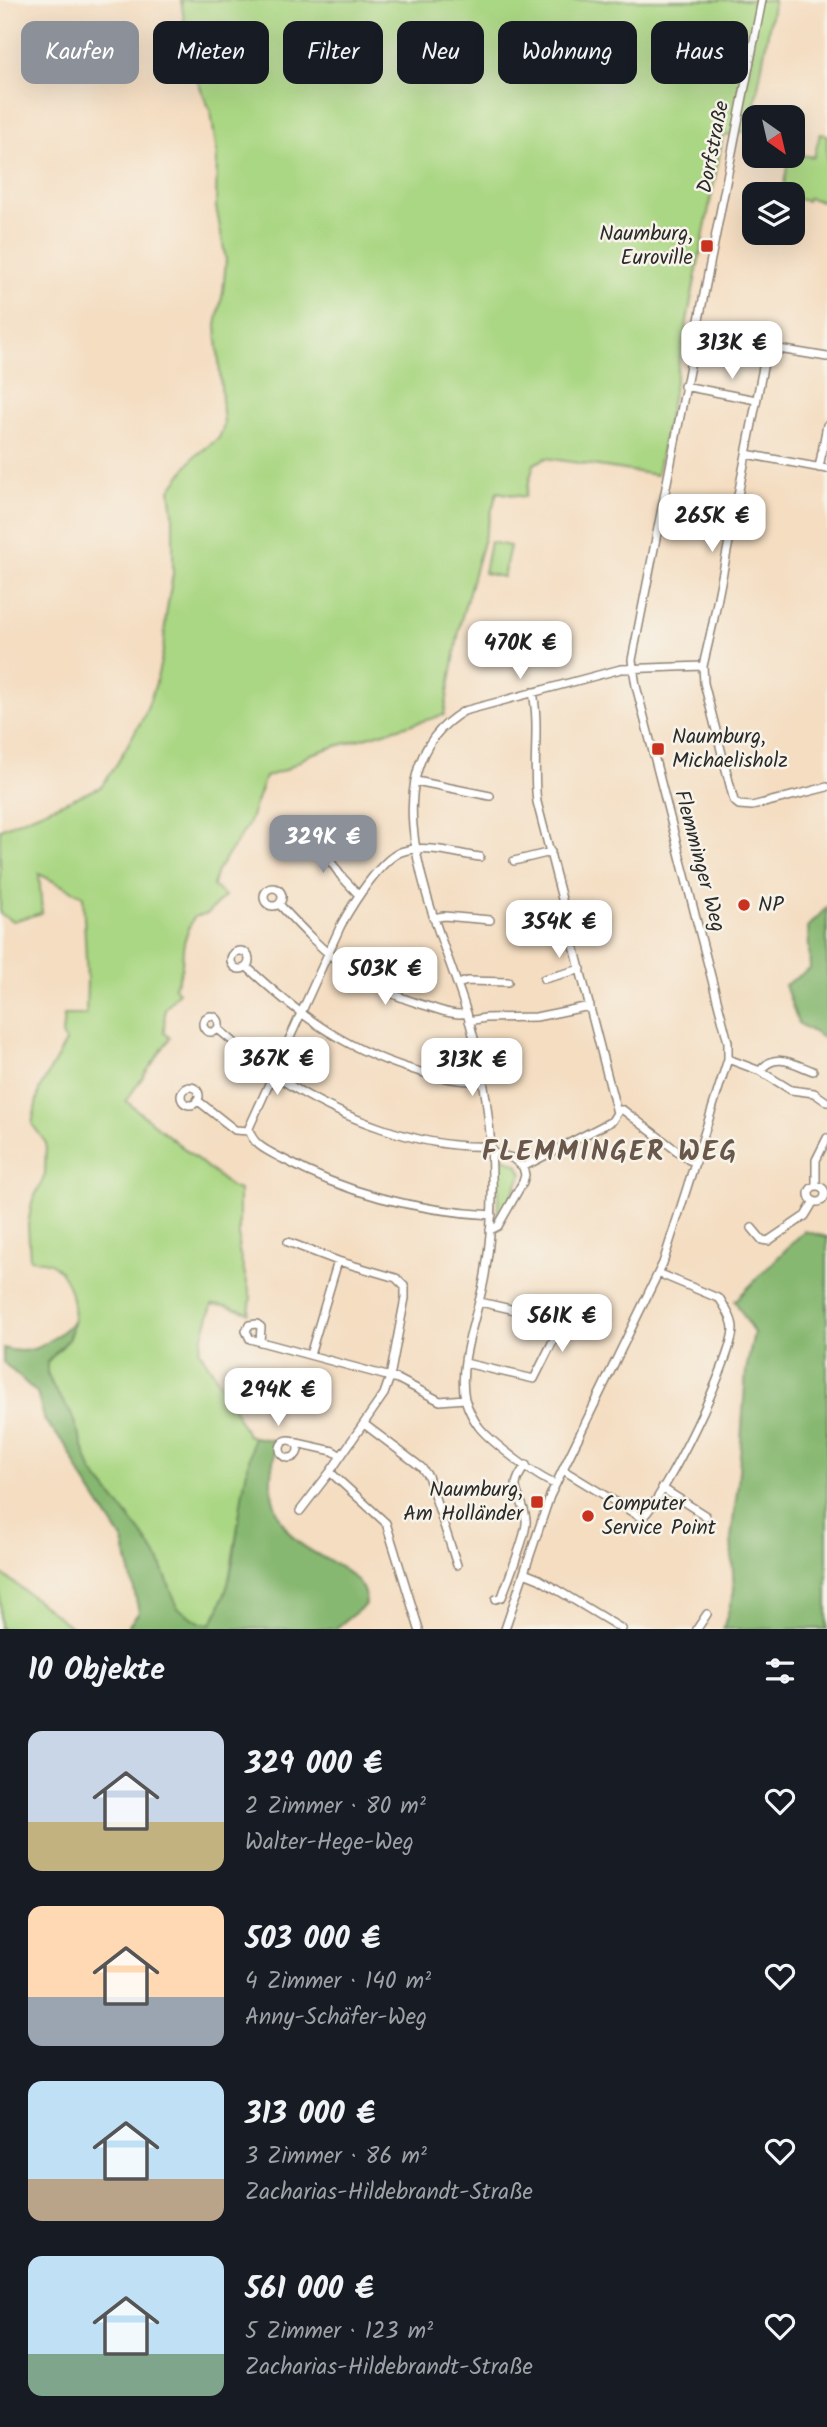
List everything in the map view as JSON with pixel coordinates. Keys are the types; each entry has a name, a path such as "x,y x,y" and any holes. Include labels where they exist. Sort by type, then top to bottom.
{"street":[{"name":"Dorfstraße","path":"718,218 762,0"},
{"name":"Flemminger Weg","path":"505,1629 555,1484 659,1273 728,1059 724,1027 632,668 634,645 718,218"},
{"path":"827,357 766,347 710,642 702,666 708,705 734,802 752,806 827,787"},
{"path":"684,386 756,400"},
{"path":"746,454 823,468 827,425"},
{"path":"555,1484 543,1478 481,1429 465,1399 465,1363 480,1302 491,1230 491,1149 483,1080 468,1017 433,918 417,849 413,813 416,781 421,759 431,740 445,724 464,711 611,671 702,666"},
{"path":"523,1167 612,1121 617,1110 536,793 537,719 533,692"},
{"path":"416,781 490,796"},
{"path":"316,841 341,876 359,895"},
{"path":"480,857 417,849 399,852 379,871 359,895 328,954 250,1121 249,1131 255,1142 277,1156 359,1192 423,1207 492,1215"},
{"path":"514,861 551,852"},
{"path":"279,904 328,954 372,984 397,996 442,1011 468,1017 536,1017 590,1006"},
{"path":"527,920 566,911"},
{"path":"433,918 444,916 490,920"},
{"path":"247,967 300,1014 340,1040 387,1062 432,1075 483,1080"},
{"path":"544,979 580,970"},
{"path":"458,984 467,981 508,982"},
{"path":"218,1029 273,1073 317,1100 374,1125 427,1139 491,1149 512,1158 523,1167 523,1182 499,1226 491,1230"},
{"path":"728,1059 760,1071 786,1087 814,1093 827,1102"},
{"path":"760,1071 770,1061 778,1059 813,1071"},
{"path":"197,1100 235,1130 249,1131"},
{"path":"617,1110 623,1110 689,1160 696,1162"},
{"path":"816,1185 816,1160 827,1138"},
{"path":"814,1201 820,1201 825,1195 822,1188 816,1185"},
{"path":"814,1201 808,1193 810,1188 816,1185"},
{"path":"752,1228 762,1240 768,1241 805,1216 814,1201"},
{"path":"288,1242 338,1261 396,1278 405,1287 390,1377 384,1394 300,1511"},
{"path":"310,1355 338,1261"},
{"path":"562,1470 642,1518 662,1488 713,1391 733,1326 731,1318 720,1299 659,1273"},
{"path":"465,1363 534,1379 556,1335 528,1313 480,1302"},
{"path":"260,1342 390,1377 414,1386 440,1401 465,1399"},
{"path":"364,1424 421,1466 428,1476 457,1565"},
{"path":"297,1443 333,1451 341,1456"},
{"path":"496,1599 502,1597 527,1522 515,1483 526,1465"},
{"path":"330,1472 386,1523 419,1629"},
{"path":"662,1488 706,1516"},
{"path":"524,1573 539,1579 622,1629"},
{"path":"697,1629 707,1614"}],"green space":[{"path":"181,0 774,0 755,105 742,105 742,132 723,136 657,475 546,458 534,464 525,497 497,492 461,620 444,715 311,754 285,770 265,777 248,825 216,873 213,886 225,896 207,914 194,917 187,933 181,973 174,987 179,992 165,1009 164,1032 170,1038 126,1101 231,1187 239,1190 239,1251 251,1298 249,1313 212,1305 199,1350 224,1389 247,1435 253,1437 228,1586 211,1624 201,1623 178,1608 160,1562 142,1534 91,1470 71,1413 54,1389 47,1372 47,1362 65,1344 71,1333 74,1312 69,1289 59,1271 50,1263 30,1259 28,1225 32,1202 45,1175 46,1143 32,1124 39,1090 66,1042 62,1035 64,1015 86,1015 83,896 39,874 42,913 13,921 0,914 0,829 101,787 144,716 156,683 163,652 173,574 173,513 170,490 194,457 219,438 224,425 216,325 226,260 216,207 217,154 211,112 199,84 269,84 269,21 184,21"},
{"path":"820,134 827,135 827,202 808,198 805,201 805,182 784,182 787,168 805,168 805,156 814,157"},
{"path":"490,542 510,546 503,577 484,573"},
{"path":"827,907 827,1040 798,1023 785,985 810,969 808,927"},
{"path":"499,1156 517,1164 522,1174 500,1220 498,1219"},
{"path":"804,1231 827,1237 827,1629 723,1629 734,1592 731,1538 738,1484 746,1370 754,1333 735,1301"},
{"path":"73,1322 68,1340 47,1362 47,1373 54,1389 71,1413 91,1470 142,1534 160,1562 178,1608 201,1623 211,1624 219,1609 230,1576 253,1437 277,1441 271,1484 275,1505 285,1526 303,1546 348,1572 363,1591 366,1604 335,1629 126,1629 139,1612 123,1541 83,1479 67,1447 45,1421 37,1393 3,1362 3,1348 14,1351 33,1349 49,1341"},
{"path":"0,1572 69,1625 73,1629 0,1629"}],"place":[{"name":"Naumburg, Euroville","path":"707,246"},
{"name":"Naumburg, Michaelisholz","path":"658,749"},
{"name":"NP","path":"744,905"},
{"name":"Naumburg, Am Holländer","path":"537,1502"},
{"name":"Computer Service Point","path":"588,1516"}],"district":[{"name":"FLEMMINGER WEG","path":"610,1152"}]}
